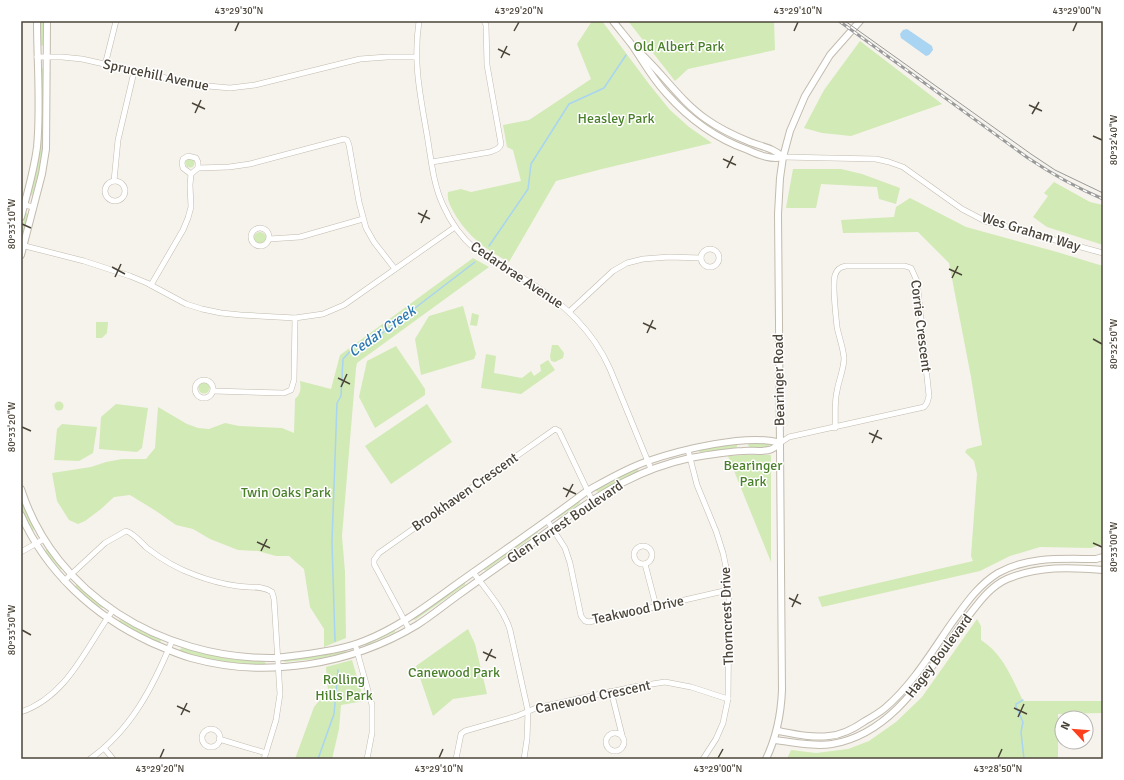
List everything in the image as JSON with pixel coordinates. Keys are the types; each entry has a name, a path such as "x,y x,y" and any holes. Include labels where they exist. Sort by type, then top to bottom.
{"street":[{"path":"21,216 22,204 32,173 38,140 37,21"},
{"path":"21,255 22,245 42,174 46,149 47,21"},
{"path":"105,65 116,21"},
{"name":"Cedarbrae Avenue","path":"420,21 416,57 419,90 437,187 442,202 455,227 481,254 540,288 570,311 602,352 651,469"},
{"path":"432,162 490,152 500,147 501,144 487,71 486,25 484,21"},
{"path":"613,21 666,93 707,130 732,144 761,155 776,159 783,157"},
{"name":"Bearinger Road","path":"766,759 778,731 782,690 778,214 780,178 783,157 790,131 805,96 830,55 860,21"},
{"path":"632,46 649,61 676,92 706,119 729,133 776,151 783,157"},
{"name":"Sprucehill Avenue","path":"37,57 47,56 73,58 197,86 214,87 246,87 360,59 416,57"},
{"path":"114,181 118,140 134,72"},
{"path":"151,285 183,230 188,218 191,207 190,185 192,174 198,168 229,167 246,164 344,139 347,140 349,145 363,219 369,234 395,269"},
{"path":"192,174 183,168 183,159 188,156 196,158 198,168"},
{"name":"Wes Graham Way","path":"783,157 876,160 889,162 903,167 962,209 986,220 1103,253"},
{"path":"114,181 120,182 125,190 122,198 115,201 107,198 104,191 107,184 114,181"},
{"path":"22,204 33,207"},
{"path":"269,239 300,237 363,219"},
{"path":"22,245 84,261 128,276 151,285 186,304 216,312 242,316 295,318 320,315 333,311 355,298 455,227"},
{"path":"570,311 613,271 627,263 643,259 669,257 701,258"},
{"name":"Corrie Crescent","path":"780,443 789,437 835,428 924,407 927,403 930,396 917,281 911,268 905,266 841,266 837,270 834,281 837,328 844,356 843,369 835,403 835,428"},
{"path":"213,391 284,393 291,390 294,380 295,318"},
{"name":"Brookhaven Crescent","path":"409,629 374,564 374,560 379,553 555,429 559,430 592,500"},
{"name":"Glen Forrest Boulevard","path":"21,489 27,506 44,539 58,559 87,589 113,610 132,622 172,642 231,656 278,658 313,653 355,644 404,621 588,491 618,474 647,461 697,447 737,441 772,440 780,443 772,450 742,451 690,458 651,469 592,500 417,625 358,652 316,663 278,667 251,667 215,663 191,658 140,637 108,618 86,602 64,580 51,566 36,544 21,515"},
{"name":"Thorncrest Drive","path":"688,450 696,483 716,531 723,553 727,572 728,590 728,699 723,723 715,741 703,759"},
{"name":"Teakwood Drive","path":"547,520 565,548 570,563 581,616 585,621 589,622 728,590"},
{"path":"64,580 105,543 126,531 159,557 174,566 195,575 225,584 265,588 272,592 274,595 280,694 279,705 264,759"},
{"path":"21,552 44,539"},
{"name":"Hagey Boulevard","path":"778,731 819,737 830,736 856,727 885,708 903,690 920,669 971,597 983,584 999,573 1021,563 1043,559 1096,559 1103,557"},
{"path":"645,564 656,606"},
{"name":"Hagey Boulevard","path":"774,740 819,745 832,744 860,735 874,726 906,700 983,598 1006,580 1035,570 1078,568 1103,570"},
{"path":"473,572 507,622 528,711 527,739 524,759"},
{"path":"21,712 46,700 62,685 76,667 113,610"},
{"path":"90,759 104,748 135,715 150,690 172,642"},
{"path":"355,644 372,705 372,733 367,759"},
{"name":"Canewood Crescent","path":"456,759 461,734 464,731 517,716 528,711 633,686 665,682 691,687 728,699"},
{"path":"611,691 622,735"},
{"path":"220,739 266,753"},
{"path":"104,748 114,759"}],"green space":[{"path":"40,21 43,21 42,46 40,45"},
{"name":"Heasley Park","path":"592,21 602,21 670,110 689,127 712,143 556,181 509,262 491,252 469,233 452,209 448,201 448,192 461,189 471,192 521,181 513,150 507,147 503,125 529,120 591,79 577,44"},
{"name":"Old Albert Park","path":"628,21 774,21 775,50 688,69 675,81"},
{"path":"860,41 942,104 851,136 822,133 804,128 824,90"},
{"path":"40,69 44,69 43,146 38,176 32,196 30,194 35,171"},
{"path":"190,158 195,163 190,168 185,163"},
{"path":"793,169 841,169 862,174 900,188 896,204 879,199 877,187 821,184 816,208 786,208"},
{"path":"1054,182 1090,202 1103,205 1103,245 1047,227 1033,217 1048,196 1044,193"},
{"path":"910,198 966,227 1103,266 1103,544 1091,548 1040,547 1010,556 980,571 822,607 818,597 973,561 971,556 977,474 974,461 965,452 967,449 982,445 971,377 949,263 918,232 843,233 841,220 894,217 896,207"},
{"path":"25,213 28,215 24,232 21,233"},
{"path":"260,232 264,234 266,238 264,242 260,244 256,242 254,238 256,234"},
{"name":"Twin Oaks Park","path":"473,258 489,267 357,363 342,536 345,572 346,638 324,647 324,629 310,607 304,569 289,556 276,556 258,551 238,550 210,539 193,529 176,525 130,495 114,497 85,521 78,524 69,520 57,501 52,473 91,467 122,459 146,459 155,448 158,407 187,424 198,428 209,429 225,423 239,426 282,428 294,433 295,399 300,391 300,381 331,389 340,355"},
{"path":"463,306 476,354 474,359 421,375 415,339 429,316"},
{"path":"472,313 479,315 477,326 470,325"},
{"path":"96,322 108,322 107,333 102,338 96,338"},
{"path":"552,345 558,345 564,353 563,358 555,362 551,361 550,356"},
{"path":"396,346 425,389 425,395 375,428 359,397 367,361"},
{"path":"486,354 496,356 494,373 522,378 531,371 534,376 541,371 540,365 548,360 555,370 521,394 481,388"},
{"path":"204,382 208,384 210,388 208,392 204,394 200,392 198,388 200,384"},
{"path":"59,401 64,406 59,411 54,406"},
{"path":"116,404 148,408 142,448 137,452 99,449 101,417"},
{"path":"427,404 452,442 391,484 365,446"},
{"path":"62,424 97,427 93,453 79,461 54,460 57,429"},
{"path":"749,443 769,443 769,447 750,447 748,446"},
{"path":"734,444 737,445 737,447 701,453 699,452 701,449"},
{"name":"Bearinger Park","path":"771,455 771,562 728,456"},
{"path":"635,469 638,469 638,473 598,492 596,491 597,488"},
{"path":"21,500 34,528 33,532 21,511"},
{"path":"578,500 580,502 579,504 558,518 555,518"},
{"path":"536,530 538,533 486,570 483,570 483,568"},
{"path":"46,549 48,549 62,567 61,570 45,552"},
{"path":"465,582 465,585 415,620 413,619 413,618"},
{"path":"76,584 102,604 103,608 99,607 88,599 75,587"},
{"path":"119,619 158,638 161,640 160,643 141,635 120,622"},
{"path":"977,619 981,626 981,640 1001,659 1011,675 1023,701 1103,701 1103,713 1094,713 1094,710 1054,710 1054,750 1058,750 1058,759 787,759 791,750 816,753 848,749 869,741 896,722 922,697"},
{"path":"395,629 395,632 365,645 365,643"},
{"name":"Canewood Park","path":"468,629 475,644 487,694 453,699 433,716 416,666"},
{"path":"182,648 231,659 263,661 266,663 265,665 256,665 208,659 187,654 179,650"},
{"path":"344,650 347,652 315,659 284,662 285,660"},
{"name":"Rolling Hills Park","path":"352,660 364,701 341,705 339,729 332,759 295,759 314,707 328,690 326,667"}],"water":[{"path":"907,29 932,46 933,50 929,55 926,56 901,38 900,34 903,30"}],"waterway":[{"name":"Cedar Creek","path":"489,246 528,189 531,164 569,104 604,88 626,55"},
{"name":"Cedar Creek","path":"335,641 332,542 337,403 341,396 343,359 356,345 372,341 475,262"},
{"name":"Cedar Creek","path":"318,759 334,714 338,670"},
{"path":"1023,700 1016,704 1016,707 1023,722 1021,732 1024,759"}],"tram line":[{"path":"845,21 1031,154 1055,170 1103,193"}],"railway":[{"path":"839,21 1028,158 1046,170 1103,199"}]}
